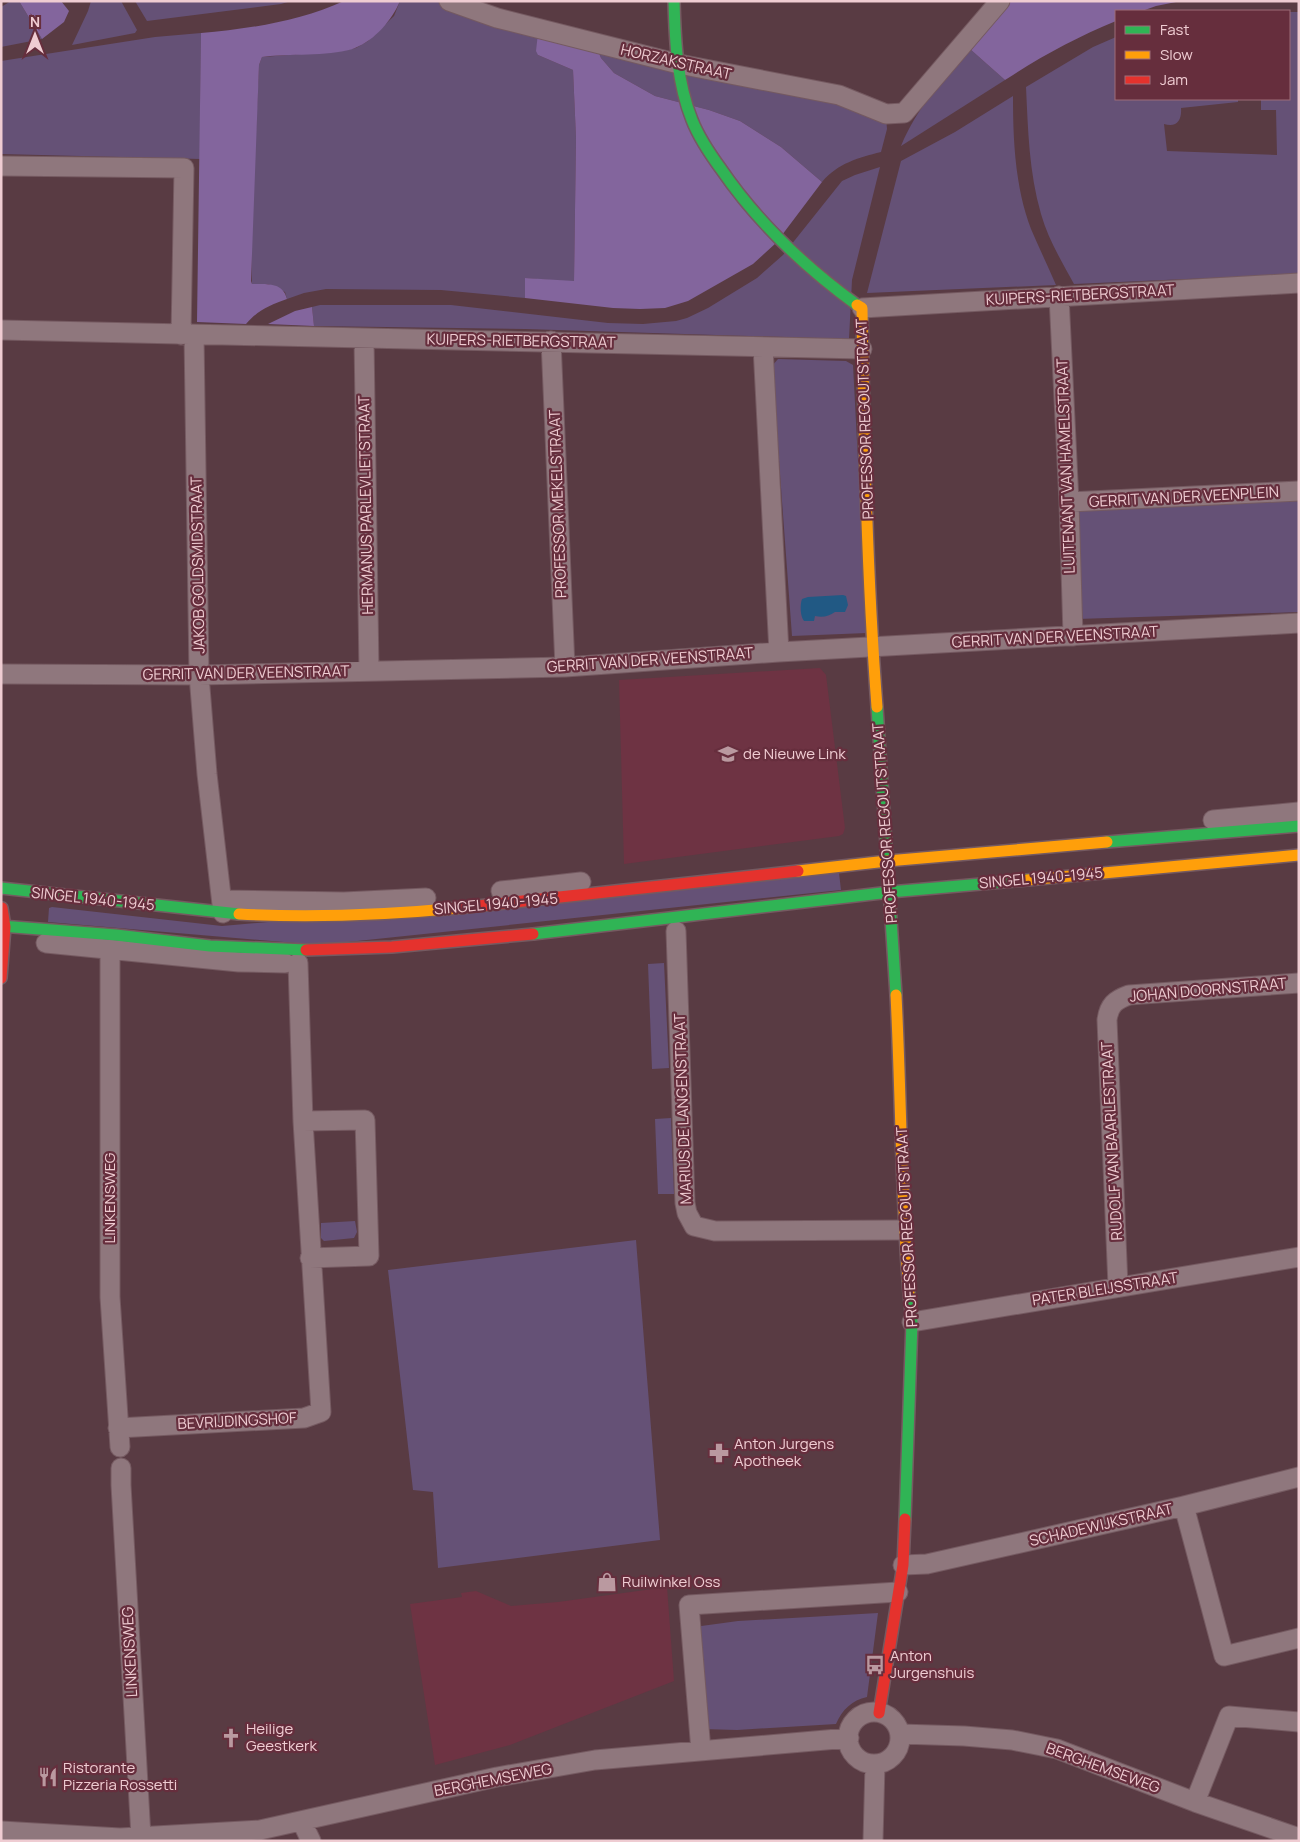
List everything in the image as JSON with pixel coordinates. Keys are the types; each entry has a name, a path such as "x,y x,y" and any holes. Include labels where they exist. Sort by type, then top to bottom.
{"main road":[{"name":"PROFESSOR REGOUTSTRAAT","path":"674,1 674,23 679,64 690,115 704,143 729,181 756,215 831,287 862,308 872,647 894,928 901,1078 904,1230 912,1322 903,1565 879,1713"},
{"name":"SINGEL 1940-1945","path":"887,855 990,852 1299,826"},
{"name":"SINGEL 1940-1945","path":"3,926 116,935 210,946 294,951 392,947 498,938 890,892 1299,856"},
{"name":"SINGEL 1940-1945","path":"1,888 223,907"},
{"path":"1,904 3,926 1,978"}],"street":[{"name":"HORZAKSTRAAT","path":"449,1 497,18 679,64 838,95 886,114 904,112 1000,1"},
{"path":"1,166 184,168 188,335"},
{"name":"KUIPERS-RIETBERGSTRAAT","path":"862,308 1299,282"},
{"name":"LUITENANT VAN HAMELSTRAAT","path":"1059,296 1069,502 1073,636"},
{"name":"KUIPERS-RIETBERGSTRAAT","path":"1,330 862,349"},
{"name":"JAKOB GOLDSMIDSTRAAT","path":"188,335 199,675 207,774 223,907"},
{"name":"HERMANUS PARLEVLIETSTRAAT","path":"364,339 369,671"},
{"name":"PROFESSOR MEKELSTRAAT","path":"551,341 566,667"},
{"path":"763,348 780,652"},
{"name":"GERRIT VAN DER VEENPLEIN","path":"1069,502 1299,491"},
{"name":"GERRIT VAN DER VEENSTRAAT","path":"1,674 199,675 566,667 780,652 1299,622"},
{"name":"SINGEL 1940-1945","path":"990,852 1008,837 1299,812"},
{"name":"SINGEL 1940-1945","path":"223,907 437,898 887,855"},
{"name":"SINGEL 1940-1945","path":"28,928 40,942 239,962 298,963 402,959 676,931 761,920 784,904"},
{"name":"MARIUS DE LANGENSTRAAT","path":"676,931 685,1203 687,1213 694,1226 715,1231 904,1230"},
{"name":"LINKENSWEG","path":"110,949 110,1297 119,1437"},
{"name":"BEVRIJDINGSHOF","path":"119,1437 304,1418 321,1412 303,1122 298,963"},
{"name":"JOHAN DOORNSTRAAT","path":"1117,999 1129,996 1299,983"},
{"name":"RUDOLF VAN BAARLESTRAAT","path":"1117,999 1109,1008 1107,1020 1118,1286"},
{"path":"303,1122 365,1120 369,1256 310,1258"},
{"name":"PATER BLEIJSSTRAAT","path":"912,1322 1299,1257"},
{"name":"LINKENSWEG","path":"121,1468 120,1485 141,1837"},
{"name":"SCHADEWIJKSTRAAT","path":"903,1565 927,1564 1184,1506 1299,1477"},
{"path":"1184,1506 1224,1656 1299,1638"},
{"path":"701,1752 689,1605 898,1592"},
{"path":"868,1713 879,1713 889,1717 896,1724 900,1734 900,1745 894,1754 886,1762 875,1764 865,1762 856,1756 848,1738 851,1727 858,1718 868,1713"},
{"path":"1195,1802 1229,1716 1299,1722"},
{"name":"BERGHEMSEWEG","path":"900,1734 1012,1740 1057,1750 1195,1802 1299,1838"},
{"name":"BERGHEMSEWEG","path":"1,1831 119,1839 260,1830 498,1777 595,1760 848,1738"},
{"path":"873,1841 875,1764"},
{"path":"302,1822 311,1841"}],"shaded area":[{"path":"11,1 19,1 42,39 1,47 1,7"},
{"path":"19,1 61,1 69,11 64,22 42,39"},
{"path":"91,1 121,1 137,30 135,33 72,45"},
{"path":"135,1 291,1 281,4 147,21"},
{"path":"344,1 400,1 382,29 369,40 355,48 325,54 262,57 259,65 251,281 252,284 269,284 282,289 287,299 265,308 246,324 197,322 201,33 237,29 292,19"},
{"path":"400,1 466,1 539,24 538,55 573,70 576,138 574,282 525,278 525,298 441,290 326,289 304,293 287,299 285,292 268,284 252,284 251,239 259,65 262,57 341,51 356,48 368,41 394,16"},
{"path":"1011,1 1181,1 1145,10 1115,10 1115,21 1059,48 1005,80 970,49"},
{"path":"1290,12 1299,12 1299,274 1074,284 1047,232 1037,198 1030,151 1026,87 1093,47 1115,37 1115,100 1238,100 1238,102 1181,108 1181,116 1178,122 1172,125 1164,124 1167,151 1277,155 1276,110 1261,110 1261,100 1290,100"},
{"path":"539,24 593,39 601,58 614,73 655,96 709,110 740,121 781,147 822,182 776,243 753,264 688,301 665,308 640,309 613,308 525,298 525,278 574,281 576,138 573,70 538,55 536,51"},
{"path":"201,33 200,159 1,154 1,61 155,37"},
{"path":"593,39 886,117 887,129 881,152 856,159 842,166 822,182 781,147 740,121 709,110 655,96 614,73 601,58"},
{"path":"970,49 1005,80 901,146 923,106"},
{"path":"1013,96 1014,146 1021,197 1031,229 1056,285 867,293 901,161 955,132"},
{"path":"880,167 852,280 849,339 525,329 314,326 312,307 320,305 451,305 608,323 643,324 687,318 708,308 757,278 783,255 842,181"},
{"path":"312,307 314,326 268,324 295,311"},
{"path":"778,359 846,361 853,365 867,633 792,636 772,366"},
{"path":"1299,498 1299,612 1077,619 1074,508"},
{"name":"de Nieuwe Link","path":"820,668 826,675 845,828 843,834 624,864 619,680"},
{"path":"839,873 841,890 319,945 48,922 49,908 52,907 222,926"},
{"path":"664,963 669,1068 652,1069 648,964"},
{"path":"671,1118 674,1194 658,1194 655,1119"},
{"path":"355,1221 357,1232 354,1238 324,1241 321,1238 321,1223"},
{"path":"636,1240 660,1540 438,1568 433,1492 413,1490 388,1270"},
{"path":"667,1587 674,1681 510,1745 435,1765 410,1604 462,1597 461,1593 476,1591 511,1606 558,1602"},
{"path":"878,1613 867,1697 848,1706 836,1724 737,1730 703,1729 694,1627 738,1621"}],"water":[{"path":"846,596 848,605 845,612 835,612 823,617 815,616 814,621 804,621 801,610 802,599"}],"traffic: fast":[{"path":"674,1 676,46 683,91 692,120 705,146 735,189 783,243 857,305"},
{"path":"877,707 896,995"},
{"path":"1107,842 1299,826"},
{"path":"533,934 890,892 1027,880"},
{"path":"1,888 239,914"},
{"path":"1,926 116,935 210,946 306,950"},
{"path":"905,1519 912,1322 909,1293"}],"traffic: slow":[{"path":"857,305 862,308 866,508 877,707"},
{"path":"798,871 887,861 1107,842"},
{"path":"1027,880 1299,855"},
{"path":"239,914 349,915 459,908"},
{"path":"896,995 904,1219 909,1293"}],"traffic: jam":[{"path":"459,908 798,871"},
{"path":"1,978 5,927 2,908"},
{"path":"306,950 392,947 533,934"},
{"path":"879,1713 903,1565 905,1519"}],"place":[{"name":"de Nieuwe Link","path":"728,754"},
{"name":"Anton Jurgens Apotheek","path":"719,1453"},
{"name":"Ruilwinkel Oss","path":"607,1582"},
{"name":"Anton Jurgenshuis","path":"875,1665"},
{"name":"Heilige Geestkerk","path":"231,1738"},
{"name":"Ristorante Pizzeria Rossetti","path":"48,1777"}]}
